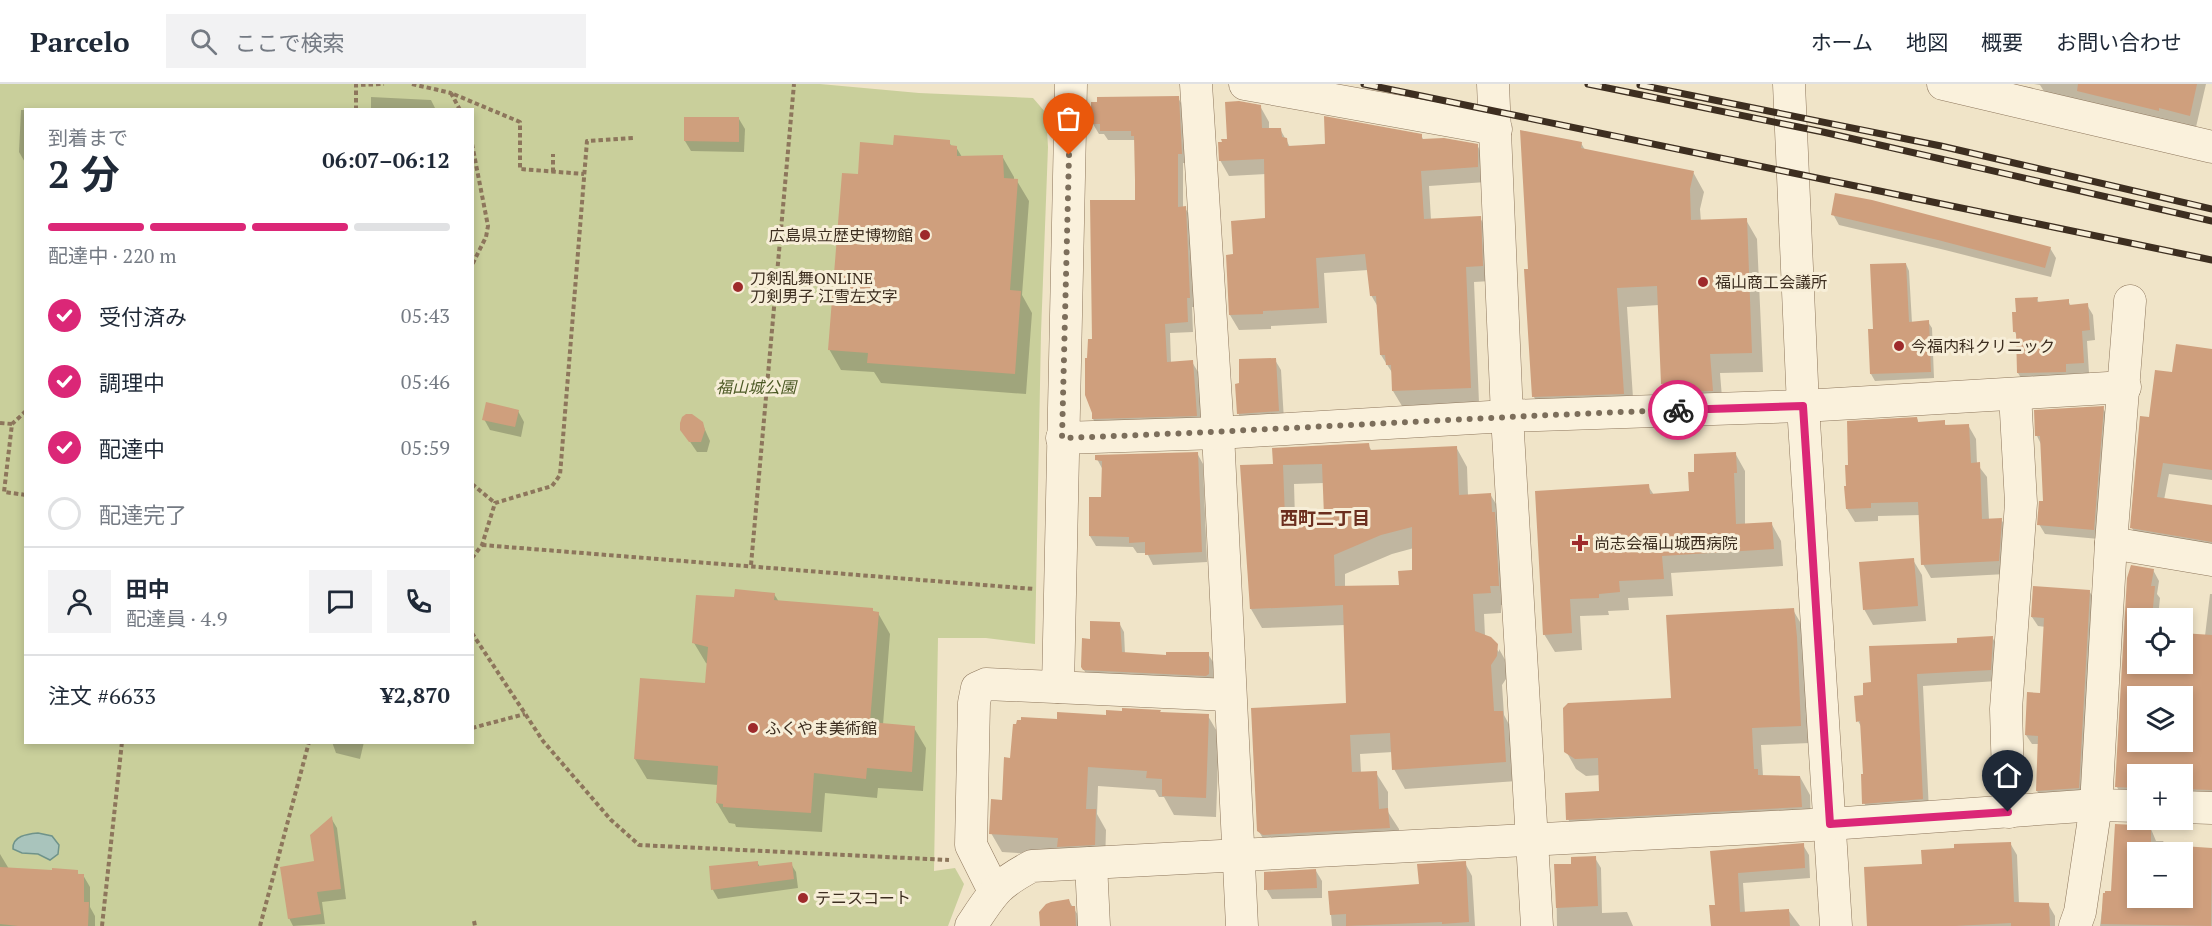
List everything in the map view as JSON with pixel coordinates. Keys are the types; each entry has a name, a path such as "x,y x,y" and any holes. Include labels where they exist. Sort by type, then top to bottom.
{"street":[{"path":"1058,687 1071,84"},
{"path":"1196,84 1218,433 1242,926"},
{"path":"1245,84 1496,129"},
{"path":"1493,84 1507,416 1537,926"},
{"path":"1789,84 1803,406 1836,926"},
{"path":"1943,84 2212,147"},
{"path":"2076,926 2096,805 2111,543 2130,301"},
{"path":"1062,438 1218,433 1507,416 1803,406 2125,387"},
{"path":"2008,812 2006,709 2021,503 2015,394"},
{"path":"2111,543 2212,560"},
{"path":"994,891 971,845 974,703 977,688 986,684 1229,695"},
{"path":"971,926 994,891 1008,879 1032,866 1830,824 2096,805 2127,806"},
{"path":"2193,807 2212,808"},
{"path":"1091,864 1094,926"}],"path":[{"path":"356,108 356,85 384,84"},
{"path":"412,84 451,93 520,122 520,168 584,174"},
{"path":"751,565 794,84"},
{"path":"451,93 459,108"},
{"path":"495,504 552,486 560,475 587,141 634,138"},
{"path":"474,154 488,226 486,237 474,261"},
{"path":"553,154 553,172"},
{"path":"24,413 12,424 4,492 24,495"},
{"path":"0,423 12,424"},
{"path":"474,486 495,504"},
{"path":"474,555 482,544 495,504"},
{"path":"482,544 1059,592"},
{"path":"474,636 543,741 611,820 639,845 980,861"},
{"path":"474,727 525,714"},
{"path":"102,926 122,744"},
{"path":"260,926 308,744"}],"green space":[{"name":"福山城公園","path":"0,84 820,84 919,93 1033,98 1046,113 1048,147 1041,333 1035,644 986,638 938,638 934,871 955,868 964,884 948,926 0,926"}],"water":[{"path":"38,833 52,836 59,845 58,854 50,860 38,854 22,853 13,849 18,838"}],"building":[{"path":"2078,84 2197,84 2190,116 2159,108 2159,111 2077,91"},
{"path":"1179,96 1182,154 1178,154 1178,207 1186,206 1190,298 1187,298 1188,322 1165,324 1167,362 1193,360 1197,416 1092,419 1085,395 1085,358 1087,358 1088,339 1092,339 1090,200 1135,200 1135,180 1134,136 1131,136 1131,131 1100,131 1100,124 1091,124 1091,102 1097,102 1097,97"},
{"path":"1239,101 1261,105 1262,128 1281,128 1282,137 1287,138 1288,146 1325,144 1324,116 1422,134 1422,139 1444,138 1478,144 1478,167 1421,171 1424,219 1481,216 1483,266 1466,267 1471,388 1392,391 1391,365 1386,365 1385,355 1380,355 1376,296 1370,296 1365,254 1316,258 1319,308 1229,315 1226,255 1233,254 1231,221 1265,218 1264,159 1219,161 1218,142 1222,142 1221,139 1227,139 1225,102"},
{"path":"684,117 739,117 739,142 684,141"},
{"path":"1520,130 1582,142 1581,148 1694,171 1690,189 1691,220 1747,218 1752,353 1710,354 1713,391 1679,392 1678,383 1661,384 1657,286 1617,288 1624,394 1532,397 1524,269 1528,269"},
{"name":"広島県立歴史博物館","path":"894,135 950,140 950,145 957,146 957,156 1003,155 1004,178 1018,179 1010,290 1021,291 1015,374 867,363 868,353 828,350 842,173 858,174 860,142 893,145"},
{"path":"1835,193 1872,200 2051,247 2045,268 1831,215"},
{"path":"1906,263 1909,322 1929,320 1931,372 1870,374 1868,329 1873,329 1870,264"},
{"path":"2038,297 2037,302 2069,299 2069,305 2088,303 2090,330 2082,331 2084,363 2066,364 2066,372 2017,373 2016,332 2013,332 2012,312 2016,312 2015,298"},
{"path":"2176,344 2212,349 2212,470 2163,463 2157,497 2212,505 2212,542 2130,528 2140,416 2149,417 2155,370 2172,372"},
{"path":"1276,358 1279,411 1237,414 1235,384 1239,383 1239,359"},
{"path":"486,402 519,410 515,427 482,420"},
{"path":"2104,406 2094,530 2037,525 2039,501 2043,501 2040,436 2035,436 2034,410"},
{"path":"692,414 703,422 705,430 701,442 689,442 680,430 682,417"},
{"path":"1917,417 1918,422 1945,420 1945,425 1969,424 1971,463 1980,462 1982,519 2002,518 1999,561 1921,565 1918,502 1871,503 1871,508 1846,509 1844,486 1846,486 1845,465 1848,465 1847,421"},
{"path":"1369,443 1370,450 1457,446 1459,495 1491,493 1492,512 1495,512 1499,586 1490,586 1491,593 1473,594 1475,631 1491,637 1498,644 1497,656 1491,665 1494,711 1503,711 1506,762 1392,770 1390,733 1350,735 1352,772 1377,771 1379,809 1388,808 1390,828 1263,835 1257,831 1251,708 1346,703 1343,605 1250,609 1240,465 1273,464 1272,448","holes":["1322,464 1324,516 1285,518 1283,465","1412,527 1412,570 1398,571 1399,585 1335,586 1334,555 1381,535"]},
{"path":"1198,452 1202,552 1145,555 1145,542 1129,543 1129,537 1089,536 1089,497 1101,497 1102,461 1095,460 1095,455"},
{"path":"1736,452 1737,473 1734,473 1736,524 1772,522 1774,549 1662,556 1664,579 1619,581 1620,592 1599,594 1599,598 1570,599 1572,633 1543,635 1535,491 1649,484 1650,494 1689,491 1688,472 1694,472 1694,454"},
{"path":"1914,558 1918,606 1863,610 1859,562"},
{"path":"2131,565 2154,569 2151,586 2155,586 2153,608 2127,608 2127,674 2193,674 2193,634 2212,635 2212,790 2193,789 2193,764 2127,764 2127,788 2115,787 2127,578"},
{"path":"2033,586 2090,590 2079,788 2036,791 2038,736 2025,735 2027,692 2040,693 2044,618 2031,617"},
{"name":"ふくやま美術館","path":"735,589 775,593 774,600 873,608 873,611 879,612 870,722 915,726 912,772 867,768 866,779 814,773 811,813 723,807 723,804 716,803 718,766 634,759 640,678 705,683 708,647 692,643 696,595 734,597"},
{"path":"1794,608 1801,726 1752,728 1754,769 1758,769 1758,775 1800,776 1802,807 1566,820 1565,793 1599,791 1598,758 1575,759 1564,752 1563,708 1568,703 1671,698 1666,615"},
{"path":"1090,621 1120,622 1122,652 1166,655 1166,652 1209,652 1209,674 1206,676 1083,670 1081,667 1082,638 1090,639"},
{"path":"1993,636 1991,670 1917,674 1923,799 1862,804 1860,721 1856,722 1854,696 1863,695 1863,683 1871,682 1869,646 1957,643 1957,638"},
{"path":"1122,708 1209,714 1206,798 1162,796 1162,779 1146,778 1147,771 1088,767 1086,809 1096,809 1095,845 1057,847 1058,838 989,834 991,799 1002,800 1004,757 1010,758 1013,724 1016,724 1017,720 1021,720 1021,717 1057,719 1057,712 1106,715 1106,710 1122,711"},
{"path":"332,816 341,889 317,892 321,914 288,919 280,867 314,861 310,835"},
{"path":"2115,824 2127,825 2127,830 2151,830 2151,842 2127,842 2127,908 2193,908 2193,847 2212,848 2211,926 2101,924 2103,893 2111,891"},
{"path":"2011,842 2014,902 2049,903 2050,926 2011,926 2011,923 1955,926 1867,926 1864,867 1922,864 1921,850 1954,848 1954,844"},
{"path":"1804,843 1805,868 1738,873 1740,912 1789,909 1790,926 1711,926 1709,905 1715,905 1710,851"},
{"path":"1596,856 1598,906 1556,908 1554,864 1571,864 1571,857"},
{"path":"758,861 758,866 792,862 794,879 711,890 709,866"},
{"path":"1466,861 1469,922 1346,926 1346,914 1330,915 1328,891 1419,884 1417,864"},
{"path":"0,867 78,870 78,874 84,874 84,902 89,902 88,926 0,924"},
{"path":"1316,869 1317,888 1264,890 1264,872"},
{"path":"1069,899 1071,906 1075,906 1076,926 1040,926 1039,912 1046,904"}],"railway":[{"path":"1364,84 2212,260"},
{"path":"1588,84 1823,132 2212,221"},
{"path":"1640,85 1941,146 2212,209"}],"way so far":[{"path":"1069,155 1062,438 1218,433 1507,416 1678,410"}],"place":[{"name":"広島県立歴史博物館","path":"925,235"},
{"name":"福山商工会議所","path":"1703,282"},
{"name":"刀剣乱舞ONLINE 刀剣男子 江雪左文字","path":"738,287"},
{"name":"今福内科クリニック","path":"1899,346"},
{"name":"尚志会福山城西病院","path":"1580,543"},
{"name":"ふくやま美術館","path":"753,728"},
{"name":"テニスコート","path":"803,898"}],"district":[{"name":"西町二丁目","path":"1325,519"}],"route":[{"path":"1678,410 1803,406 1830,824 2008,812"}]}
